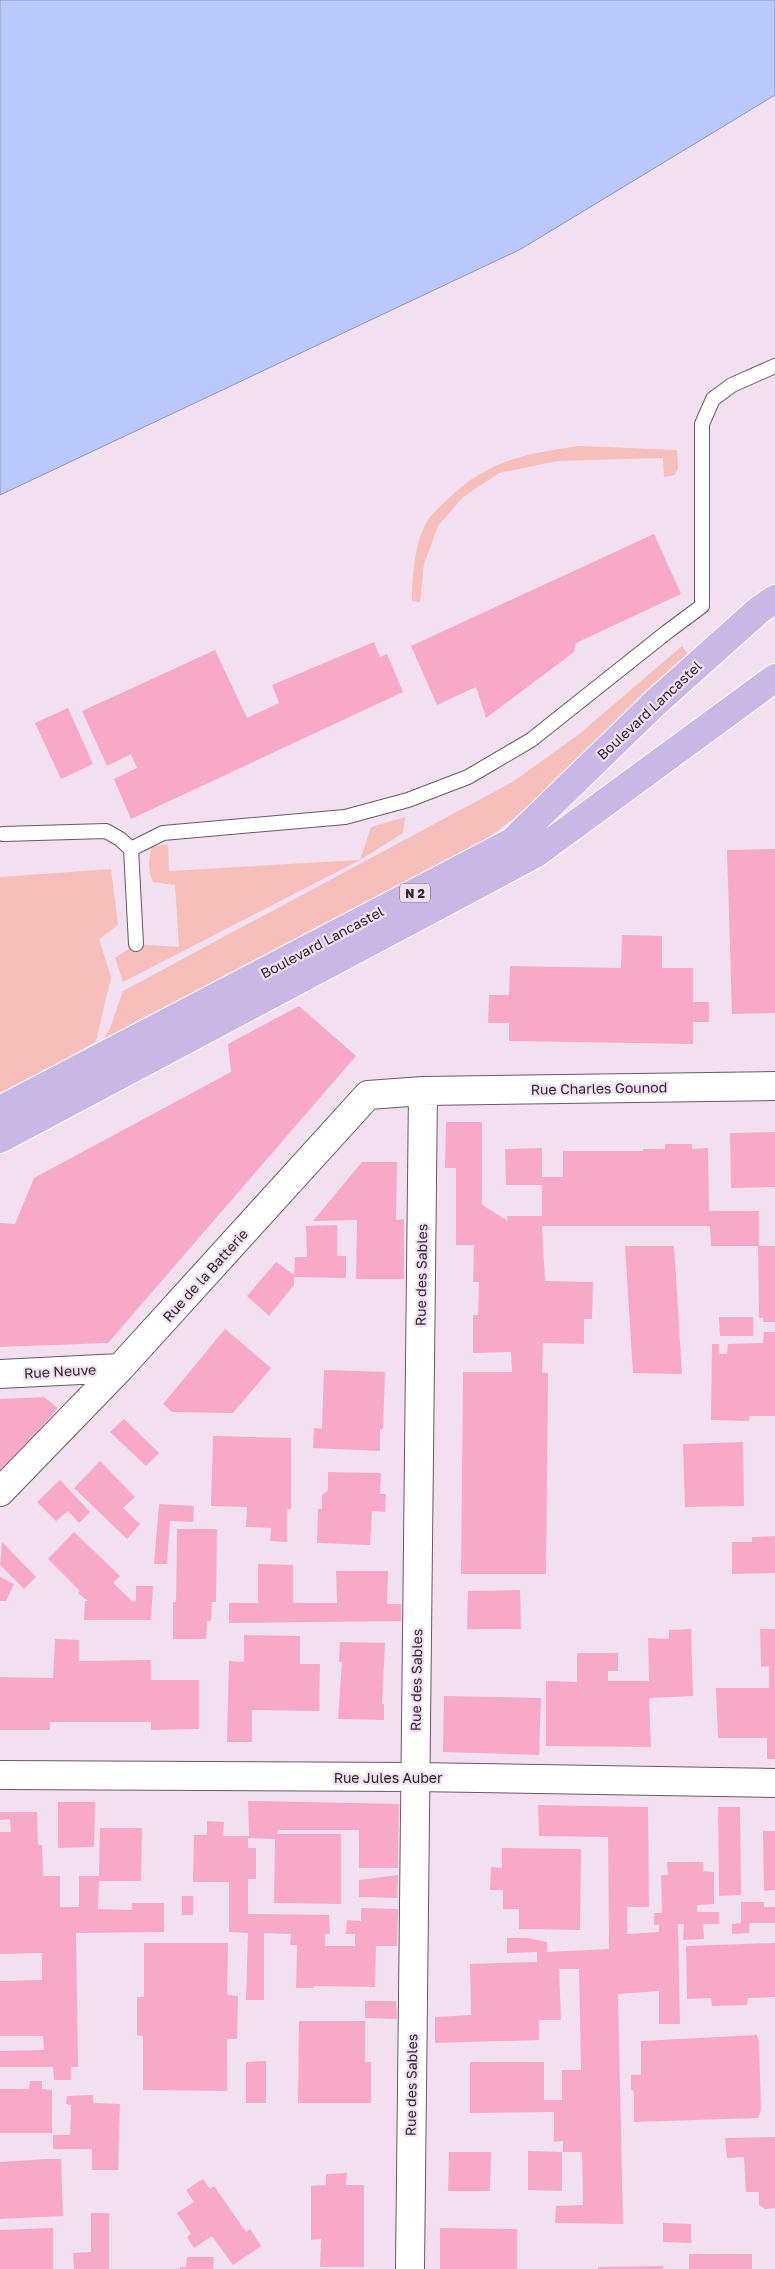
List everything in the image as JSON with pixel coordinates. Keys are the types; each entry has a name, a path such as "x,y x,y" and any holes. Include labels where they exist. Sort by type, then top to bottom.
{"main road":[{"name":"Boulevard Lancastel","path":"0,1110 512,842 655,703 759,610 775,599"},
{"name":"Boulevard Lancastel","path":"0,1139 535,854 775,678"}],"street":[{"name":"Rue Charles Gounod","path":"423,1091 775,1086"},
{"name":"Rue de la Batterie","path":"0,1492 120,1368 368,1095 423,1091"},
{"name":"Rue des Sables","path":"410,2269 423,1091"},
{"name":"Rue Neuve","path":"0,1374 120,1368"},
{"name":"Rue Jules Auber","path":"0,1775 414,1776 775,1783"}],"lane":[{"path":"131,849 163,833 344,817 408,800 468,777 531,740 702,606 702,424 713,399 732,385 775,366"},
{"path":"3,834 106,831 120,839 131,849 136,944"}],"shaded area":[{"path":"580,446 677,450 678,468 675,475 664,477 663,458 557,461 499,473 463,497 438,526 424,564 420,602 412,601 414,563 418,544 424,527 442,504 479,475 510,460"},
{"path":"682,646 689,655 577,768 500,829 451,864 97,1051 110,1028 123,991 514,781 578,735"},
{"path":"405,817 403,833 360,860 371,827"},
{"path":"168,844 169,871 360,860 123,982 115,958 136,944 179,947 175,885 153,882 149,865 152,847"},
{"path":"111,869 118,925 99,939 111,977 96,1041 51,1069 0,1095 0,877"}],"water":[{"path":"0,0 775,0 775,95 521,249 0,495"}],"building":[{"path":"654,534 681,594 576,643 574,652 486,718 476,687 437,705 411,646"},
{"path":"374,642 380,657 387,654 403,692 131,819 114,779 137,768 131,754 107,766 82,711 215,650 247,718 279,703 272,685"},
{"path":"68,708 93,764 61,779 35,723"},
{"path":"775,849 775,1013 732,1014 727,850"},
{"path":"622,935 662,936 662,968 693,968 693,1002 709,1002 709,1022 693,1022 693,1044 509,1041 509,1023 488,1023 489,995 509,995 510,966 621,968"},
{"path":"299,1006 356,1056 108,1343 0,1347 0,1223 15,1224 34,1178 231,1072 228,1044"},
{"path":"446,1122 482,1122 482,1205 508,1221 507,1216 542,1216 542,1185 506,1185 505,1149 542,1148 542,1177 563,1177 563,1151 643,1151 643,1149 665,1149 665,1144 692,1144 692,1149 708,1148 709,1211 759,1211 759,1246 775,1246 775,1322 763,1322 763,1318 759,1318 758,1246 711,1246 710,1226 542,1226 545,1281 593,1282 592,1319 584,1319 584,1344 543,1343 542,1373 548,1373 546,1574 461,1574 463,1372 512,1372 511,1352 473,1353 473,1315 478,1315 479,1282 473,1282 474,1245 456,1245 456,1168 445,1168"},
{"path":"775,1132 775,1187 731,1188 730,1133"},
{"path":"362,1162 397,1162 396,1220 404,1219 404,1279 356,1279 357,1220 313,1221"},
{"path":"337,1225 337,1256 346,1256 346,1278 294,1277 294,1285 269,1316 247,1296 276,1262 294,1275 295,1257 307,1257 306,1226"},
{"path":"625,1246 674,1246 682,1374 633,1373"},
{"path":"719,1317 753,1317 753,1336 720,1336"},
{"path":"225,1329 271,1368 233,1413 172,1412 163,1404"},
{"path":"764,1332 775,1332 775,1416 749,1416 749,1421 711,1420 712,1344 719,1344 719,1354 727,1354 728,1344 763,1343"},
{"path":"324,1370 385,1372 383,1429 380,1429 380,1451 313,1448 314,1428 322,1429"},
{"path":"44,1397 58,1408 0,1475 0,1399"},
{"path":"124,1419 159,1453 146,1466 110,1432"},
{"path":"213,1436 291,1438 291,1509 287,1509 287,1542 270,1541 271,1528 246,1527 247,1507 211,1506"},
{"path":"743,1442 744,1506 685,1507 683,1444"},
{"path":"100,1461 135,1497 123,1508 140,1524 127,1539 74,1488"},
{"path":"328,1472 381,1473 380,1494 386,1494 385,1512 372,1511 370,1545 317,1543 318,1509 322,1509 322,1495 328,1490"},
{"path":"60,1480 90,1512 79,1523 68,1511 56,1521 37,1502"},
{"path":"159,1504 194,1506 193,1522 170,1521 167,1564 154,1564"},
{"path":"177,1529 217,1529 216,1602 212,1602 211,1621 207,1621 206,1639 173,1639 173,1602 176,1602"},
{"path":"74,1532 120,1576 113,1583 132,1601 136,1601 136,1586 153,1586 151,1620 84,1620 85,1601 88,1601 78,1593 80,1591 48,1559"},
{"path":"775,1536 775,1573 732,1574 732,1542 752,1542 752,1537"},
{"path":"2,1542 36,1577 24,1589 0,1565"},
{"path":"258,1564 293,1565 293,1603 337,1603 336,1571 388,1571 387,1604 401,1604 401,1621 229,1623 229,1603 258,1603"},
{"path":"0,1577 14,1584 6,1601 0,1601"},
{"path":"520,1590 521,1629 467,1629 468,1591"},
{"path":"691,1629 693,1696 649,1698 651,1747 546,1746 546,1681 577,1682 577,1653 618,1653 618,1671 608,1671 608,1681 649,1681 648,1638 669,1639 669,1630"},
{"path":"760,1629 775,1629 775,1759 767,1759 767,1738 718,1738 716,1688 769,1688 769,1666 761,1667"},
{"path":"244,1635 300,1636 300,1664 320,1664 319,1711 252,1710 252,1742 227,1742 229,1661 244,1662"},
{"path":"55,1639 79,1640 79,1661 151,1660 151,1680 199,1680 199,1729 151,1730 151,1722 50,1722 50,1730 0,1730 0,1677 53,1678"},
{"path":"340,1642 385,1643 382,1704 384,1704 384,1720 338,1719 342,1662 339,1662"},
{"path":"444,1696 541,1698 539,1755 443,1752"},
{"path":"248,1801 399,1804 398,1868 359,1868 359,1830 278,1830 277,1834 341,1834 341,1904 274,1903 275,1839 248,1838 248,1848 256,1848 256,1879 248,1879 248,1914 329,1915 330,1934 325,1934 325,1946 355,1946 355,1934 346,1934 347,1920 361,1921 361,1908 398,1909 397,1946 376,1946 375,1987 313,1986 314,1988 296,1988 297,1945 290,1945 291,1934 264,1933 264,2000 246,2000 248,1933 229,1932 229,1882 193,1882 194,1835 207,1835 207,1821 224,1822 223,1836 249,1836"},
{"path":"58,1802 95,1802 94,1847 58,1848"},
{"path":"538,1805 648,1807 649,1907 627,1907 627,1934 659,1932 659,1925 654,1925 654,1913 662,1913 661,1875 668,1875 667,1862 703,1862 703,1871 714,1872 714,1904 697,1905 697,1912 719,1912 719,1924 703,1924 704,1939 683,1940 684,1924 678,1924 680,2024 659,2024 659,1991 618,1994 623,2224 555,2223 556,2206 583,2205 582,2152 563,2152 563,2141 554,2142 554,2112 470,2113 470,2062 544,2062 544,2100 562,2100 562,2070 581,2070 579,1969 559,1969 561,2020 539,2020 539,2040 435,2043 435,2017 471,2015 470,1964 537,1962 537,1952 507,1953 507,1938 527,1938 547,1942 547,1952 609,1949 608,1837 539,1836"},
{"path":"718,1807 740,1807 741,1895 719,1896"},
{"path":"0,1812 37,1812 38,1845 42,1845 43,1876 60,1876 60,1907 79,1907 79,1876 99,1876 100,1828 142,1828 141,1881 99,1881 98,1909 132,1910 132,1903 164,1903 164,1932 76,1933 78,2067 71,2067 71,2080 54,2080 53,2067 0,2067 0,2051 44,2050 43,2036 0,2036 0,1981 42,1980 42,1953 0,1954 0,1832 11,1832 10,1819 0,1820"},
{"path":"763,1831 775,1831 775,1890 764,1891"},
{"path":"502,1848 581,1849 580,1930 519,1929 519,1909 503,1909 503,1890 490,1890 491,1867 502,1868"},
{"path":"398,1875 397,1898 359,1897 359,1880"},
{"path":"182,1896 193,1896 193,1915 182,1915"},
{"path":"741,1902 764,1902 764,1907 775,1907 775,1923 749,1923 749,1933 732,1934 732,1924 741,1923"},
{"path":"144,1943 228,1943 227,1995 238,1996 237,2039 227,2039 227,2091 143,2090 143,2036 137,2035 137,1997 144,1997"},
{"path":"775,1943 775,1997 748,1998 747,2005 712,2006 711,1998 687,1999 686,1946"},
{"path":"365,2001 396,2001 397,2019 365,2018"},
{"path":"299,2021 365,2021 365,2062 371,2062 371,2103 298,2103"},
{"path":"757,2035 759,2042 761,2110 758,2118 634,2122 634,2090 631,2090 631,2075 641,2075 641,2041"},
{"path":"266,2061 266,2103 246,2103 246,2062"},
{"path":"30,2081 42,2081 42,2089 52,2090 52,2133 0,2133 0,2089 29,2089"},
{"path":"93,2095 93,2103 120,2104 118,2170 92,2170 92,2149 53,2149 53,2135 70,2135 71,2105 66,2104 67,2096"},
{"path":"775,2137 775,2208 765,2209 759,2205 759,2192 746,2192 744,2157 727,2158 725,2138"},
{"path":"528,2151 562,2152 562,2191 528,2190"},
{"path":"449,2152 491,2152 490,2191 448,2191"},
{"path":"61,2159 63,2216 0,2219 0,2162"},
{"path":"347,2173 346,2185 364,2185 364,2267 320,2267 321,2239 311,2240 311,2186 326,2185 326,2174"},
{"path":"203,2179 210,2189 214,2186 246,2232 250,2229 261,2246 233,2265 212,2236 194,2248 187,2237 191,2234 177,2213 194,2202 186,2190"},
{"path":"91,2213 109,2213 109,2269 74,2269 73,2253 91,2252"},
{"path":"663,2223 691,2224 691,2243 663,2242"},
{"path":"53,2228 53,2269 0,2269 0,2230"},
{"path":"440,2228 517,2229 517,2269 440,2269"},
{"path":"689,2254 752,2254 752,2269 689,2269"},
{"path":"187,2257 214,2257 213,2269 180,2269 180,2267 186,2267"},
{"path":"663,2266 663,2269 598,2269 598,2267"}]}
